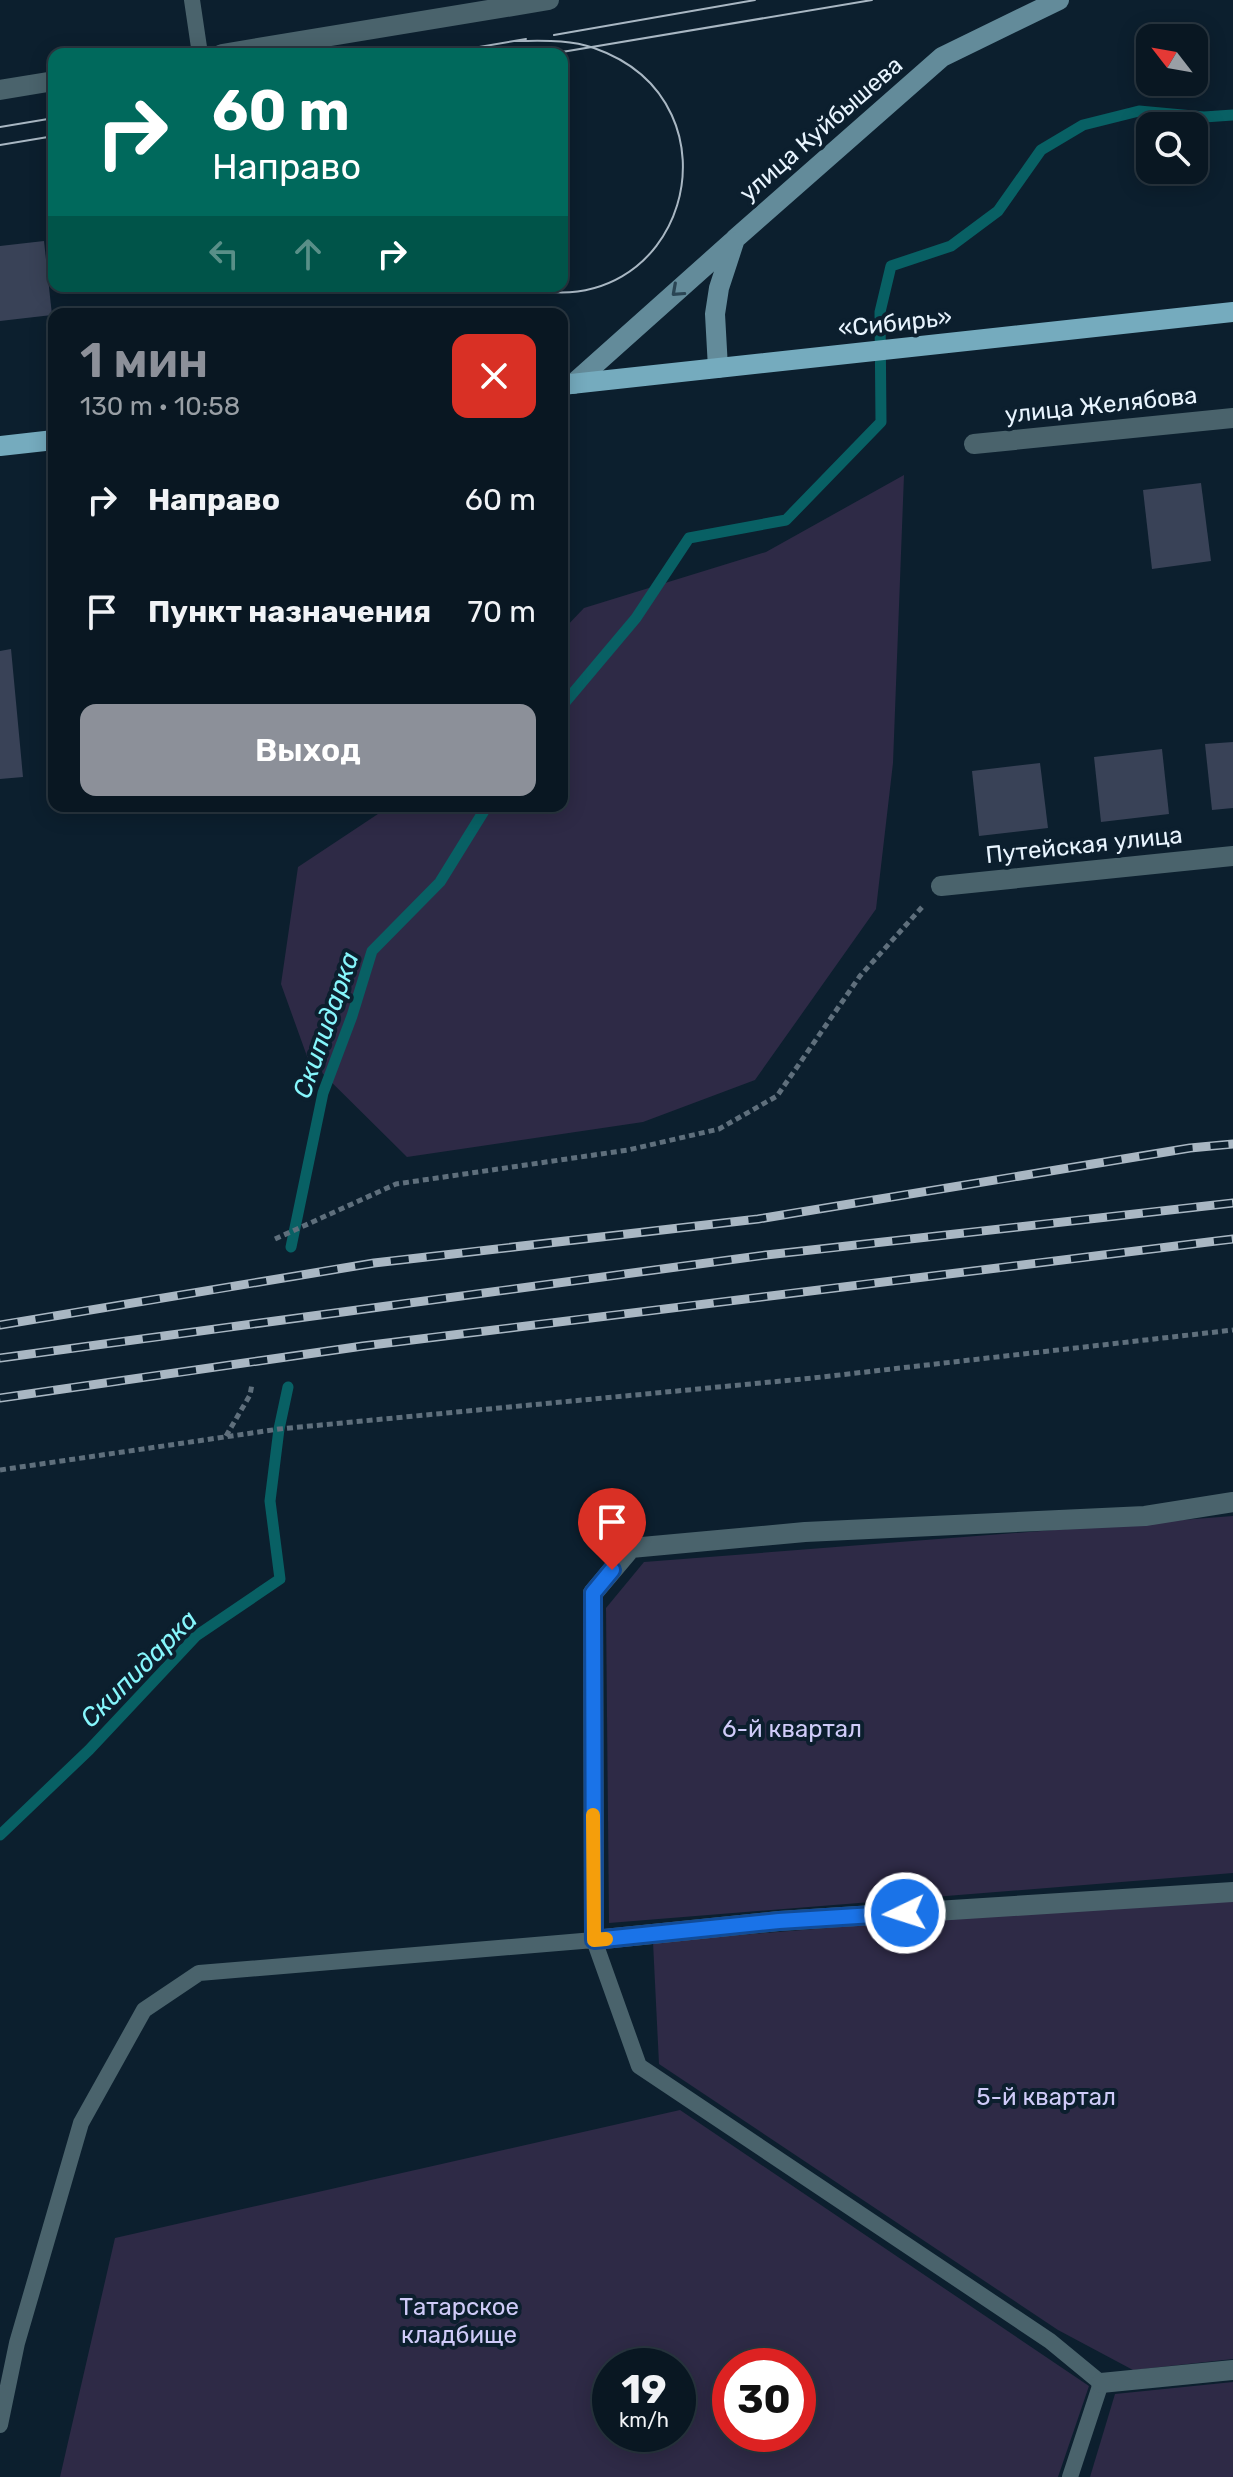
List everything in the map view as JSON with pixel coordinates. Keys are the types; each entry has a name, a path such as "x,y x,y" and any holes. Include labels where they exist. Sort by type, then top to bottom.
{"main road":[{"name":"«Сибирь»","path":"568,385 1233,312"},
{"path":"0,446 48,441"}],"street":[{"path":"258,48 549,0"},
{"name":"улица Куйбышева","path":"718,368 715,314 719,288 735,239 942,57 1059,0"},
{"path":"0,90 48,82"},
{"path":"568,385 735,239"},
{"name":"улица Желябова","path":"974,444 1233,418"},
{"name":"Путейская улица","path":"941,886 1233,856"},
{"path":"1233,1502 1145,1516 805,1532 631,1548 593,1593 594,1940 779,1921 1233,1892"},
{"path":"1101,2383 1233,2370"}],"lane":[{"path":"192,0 199,48"},
{"path":"0,2425 17,2343 81,2123 144,2010 199,1973 594,1940 639,2066 1050,2341 1101,2383 1070,2477"}],"path":[{"path":"275,1239 396,1184 628,1150 719,1129 777,1096 860,976 941,886"},
{"path":"0,1470 295,1427 813,1378 1233,1330"},
{"path":"226,1436 250,1395 252,1384"}],"green space":[{"path":"904,475 893,763 876,909 755,1080 643,1122 407,1157 308,1059 281,984 298,867 381,812 568,812 568,625 584,608 766,552"},
{"name":"6-й квартал","path":"1233,1516 1233,1873 609,1923 606,1608 644,1562"},
{"name":"5-й квартал","path":"1233,1895 1233,2359 1133,2370 1058,2330 659,2064 653,1942"},
{"name":"Татарское кладбище","path":"680,2110 1089,2386 1058,2477 60,2477 115,2238"},
{"path":"1233,2382 1233,2477 1090,2477 1115,2394"}],"building":[{"path":"44,241 51,308 48,308 48,315 0,321 0,246"},
{"path":"1201,483 1211,561 1152,569 1143,490"},
{"path":"11,649 23,777 0,779 0,651"},
{"path":"1233,742 1233,808 1212,810 1205,744"},
{"path":"1162,749 1169,814 1101,822 1094,757"},
{"path":"1040,763 1048,828 979,836 972,771"}],"waterway":[{"name":"Скипидарка","path":"568,699 636,618 689,538 786,520 881,422 880,312 891,266 951,246 998,211 1041,150 1083,125 1139,111 1204,117 1233,115"},
{"name":"Скипидарка","path":"291,1247 323,1093 372,951 440,882 483,812"},
{"name":"Скипидарка","path":"0,1835 89,1750 196,1636 280,1579 270,1501 288,1387"}],"tram line":[{"path":"554,35 755,0"},
{"path":"568,51 872,0"},
{"path":"473,48 526,39"},
{"path":"515,41 584,45 643,76 672,115 683,160 677,205 656,246 622,276 575,292 568,291"},
{"path":"0,127 48,119"},
{"path":"0,145 48,137"}],"railway":[{"path":"0,1325 374,1263 758,1219 1190,1148 1233,1144"},
{"path":"0,1358 766,1255 1233,1203"},
{"path":"0,1398 363,1346 1233,1239"}],"slow traffic":[{"path":"593,1815 594,1940 606,1939"}],"route":[{"path":"612,1570 593,1593 594,1940 779,1921 905,1913"}]}
